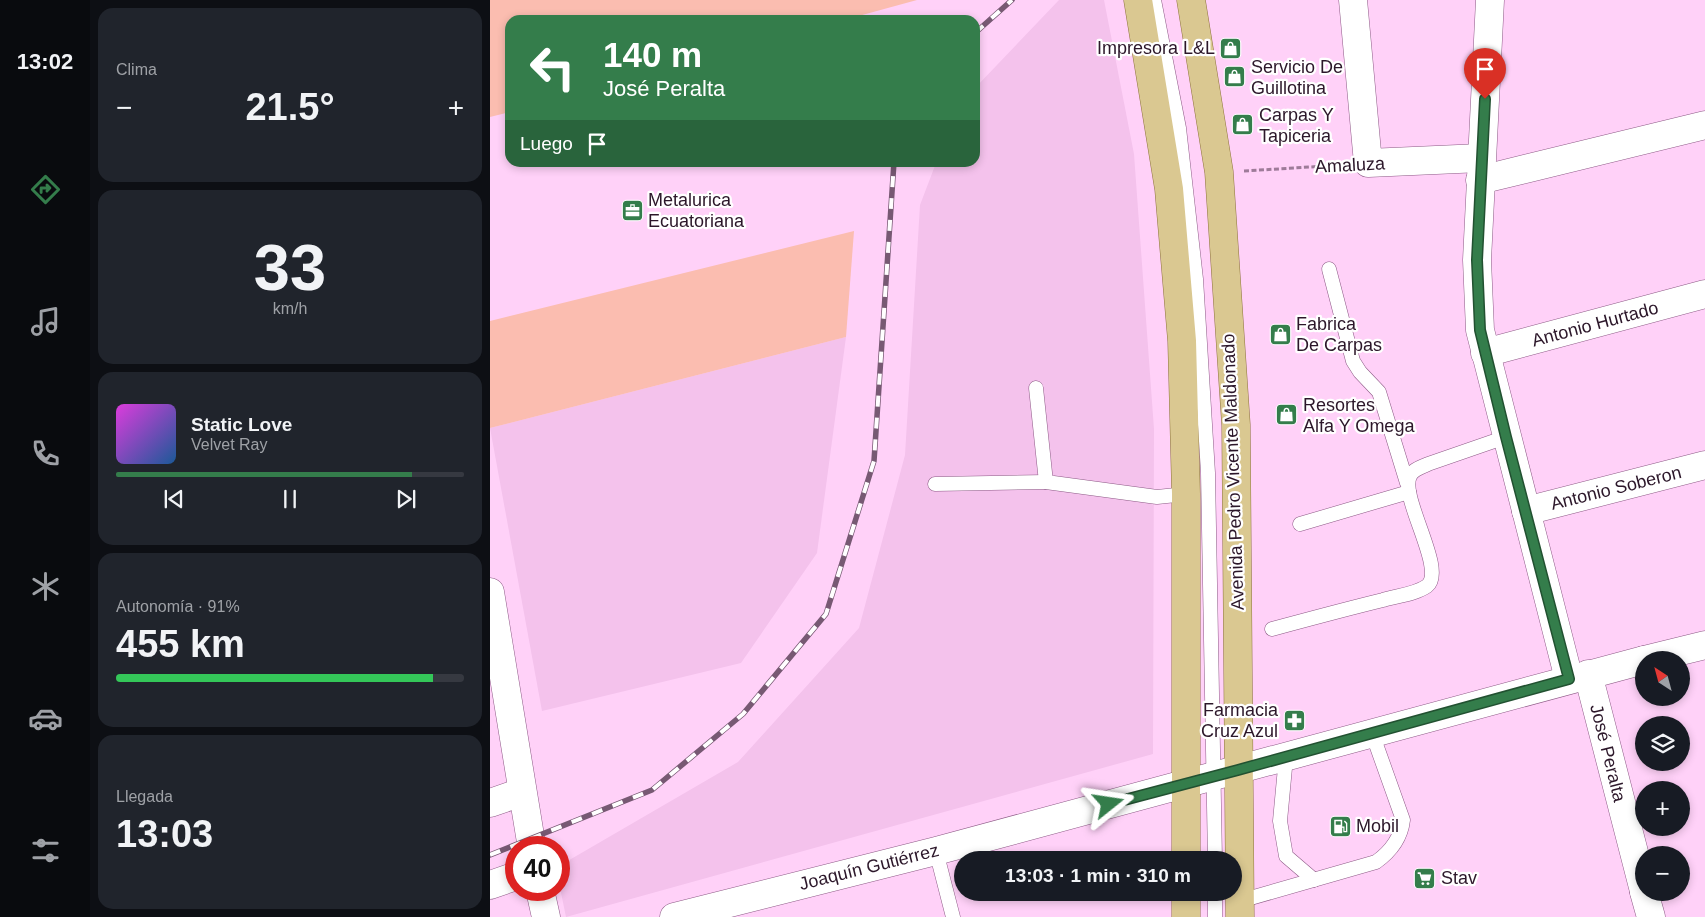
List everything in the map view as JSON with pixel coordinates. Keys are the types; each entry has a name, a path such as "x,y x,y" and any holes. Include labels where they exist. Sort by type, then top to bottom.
{"main road":[{"path":"1138,0 1169,189 1182,341 1186,494 1186,851"},
{"name":"Avenida Pedro Vicente Maldonado","path":"1192,0 1219,172 1236,426 1227,773 1235,907"},
{"path":"1186,901 1186,917"}],"street":[{"path":"1353,0 1368,163"},
{"name":"José Peralta","path":"1490,0 1477,283 1480,330 1526,511 1635,863"},
{"name":"Amaluza","path":"1368,163 1481,169 1705,125"},
{"name":"Antonio Hurtado","path":"1485,353 1705,294"},
{"name":"Antonio Soberon","path":"1526,511 1705,465"},
{"path":"490,592 530,836"},
{"name":"Joaquín Gutiérrez","path":"1681,651 1705,645"},
{"name":"Joaquín Gutiérrez","path":"674,917 719,911 936,850 1635,662"},
{"path":"490,803 522,792"},
{"path":"490,885 505,880"},
{"path":"542,901 546,917"},
{"name":"José Peralta","path":"1646,901 1650,917"}],"lane":[{"path":"1154,0 1179,128 1196,279 1227,773 1229,851"},
{"path":"1184,0 1212,195 1226,335 1235,527 1227,773 1216,851"},
{"path":"1272,629 1413,592 1428,585 1432,578 1428,553 1379,392 1360,372 1353,360 1329,269"},
{"path":"1036,388 1046,482"},
{"path":"1408,487 1410,475 1416,469 1506,437"},
{"path":"935,484 1046,482 1157,497 1186,494"},
{"path":"1300,524 1408,487"},
{"path":"1235,907 1314,880 1376,862 1388,852 1402,830 1403,820 1372,733"},
{"path":"1286,757 1280,821 1286,856 1314,880"},
{"path":"936,850 953,917"},
{"path":"1215,901 1215,917"}],"path":[{"name":"Amaluza","path":"1219,172 1368,163"}],"shaded area":[{"path":"490,0 917,0 862,15 505,15 505,113 490,117"},
{"path":"1059,0 1104,0 1134,154 1154,429 1153,754 566,917 563,901 570,901 570,860 738,762 859,628 905,455 920,205 934,167 980,167 980,83"},
{"path":"854,231 846,337 490,428 490,321"},
{"path":"846,337 817,553 741,663 542,711 490,428"}],"railway":[{"path":"980,29 1012,0"},
{"path":"490,855 652,790 743,714 826,614 874,461 894,167"}],"place":[{"name":"Impresora L&L","path":"1231,48"},
{"name":"Servicio De Guillotina","path":"1235,77"},
{"name":"Carpas Y Tapiceria","path":"1243,125"},
{"name":"Metalurica Ecuatoriana","path":"632,210"},
{"name":"Fabrica De Carpas","path":"1280,334"},
{"name":"Resortes Alfa Y Omega","path":"1287,415"},
{"name":"Farmacia Cruz Azul","path":"1294,720"},
{"name":"Mobil","path":"1340,826"},
{"name":"Stav","path":"1425,878"}],"route":[{"path":"1109,804 1569,679 1480,330 1477,260 1485,99"}]}
